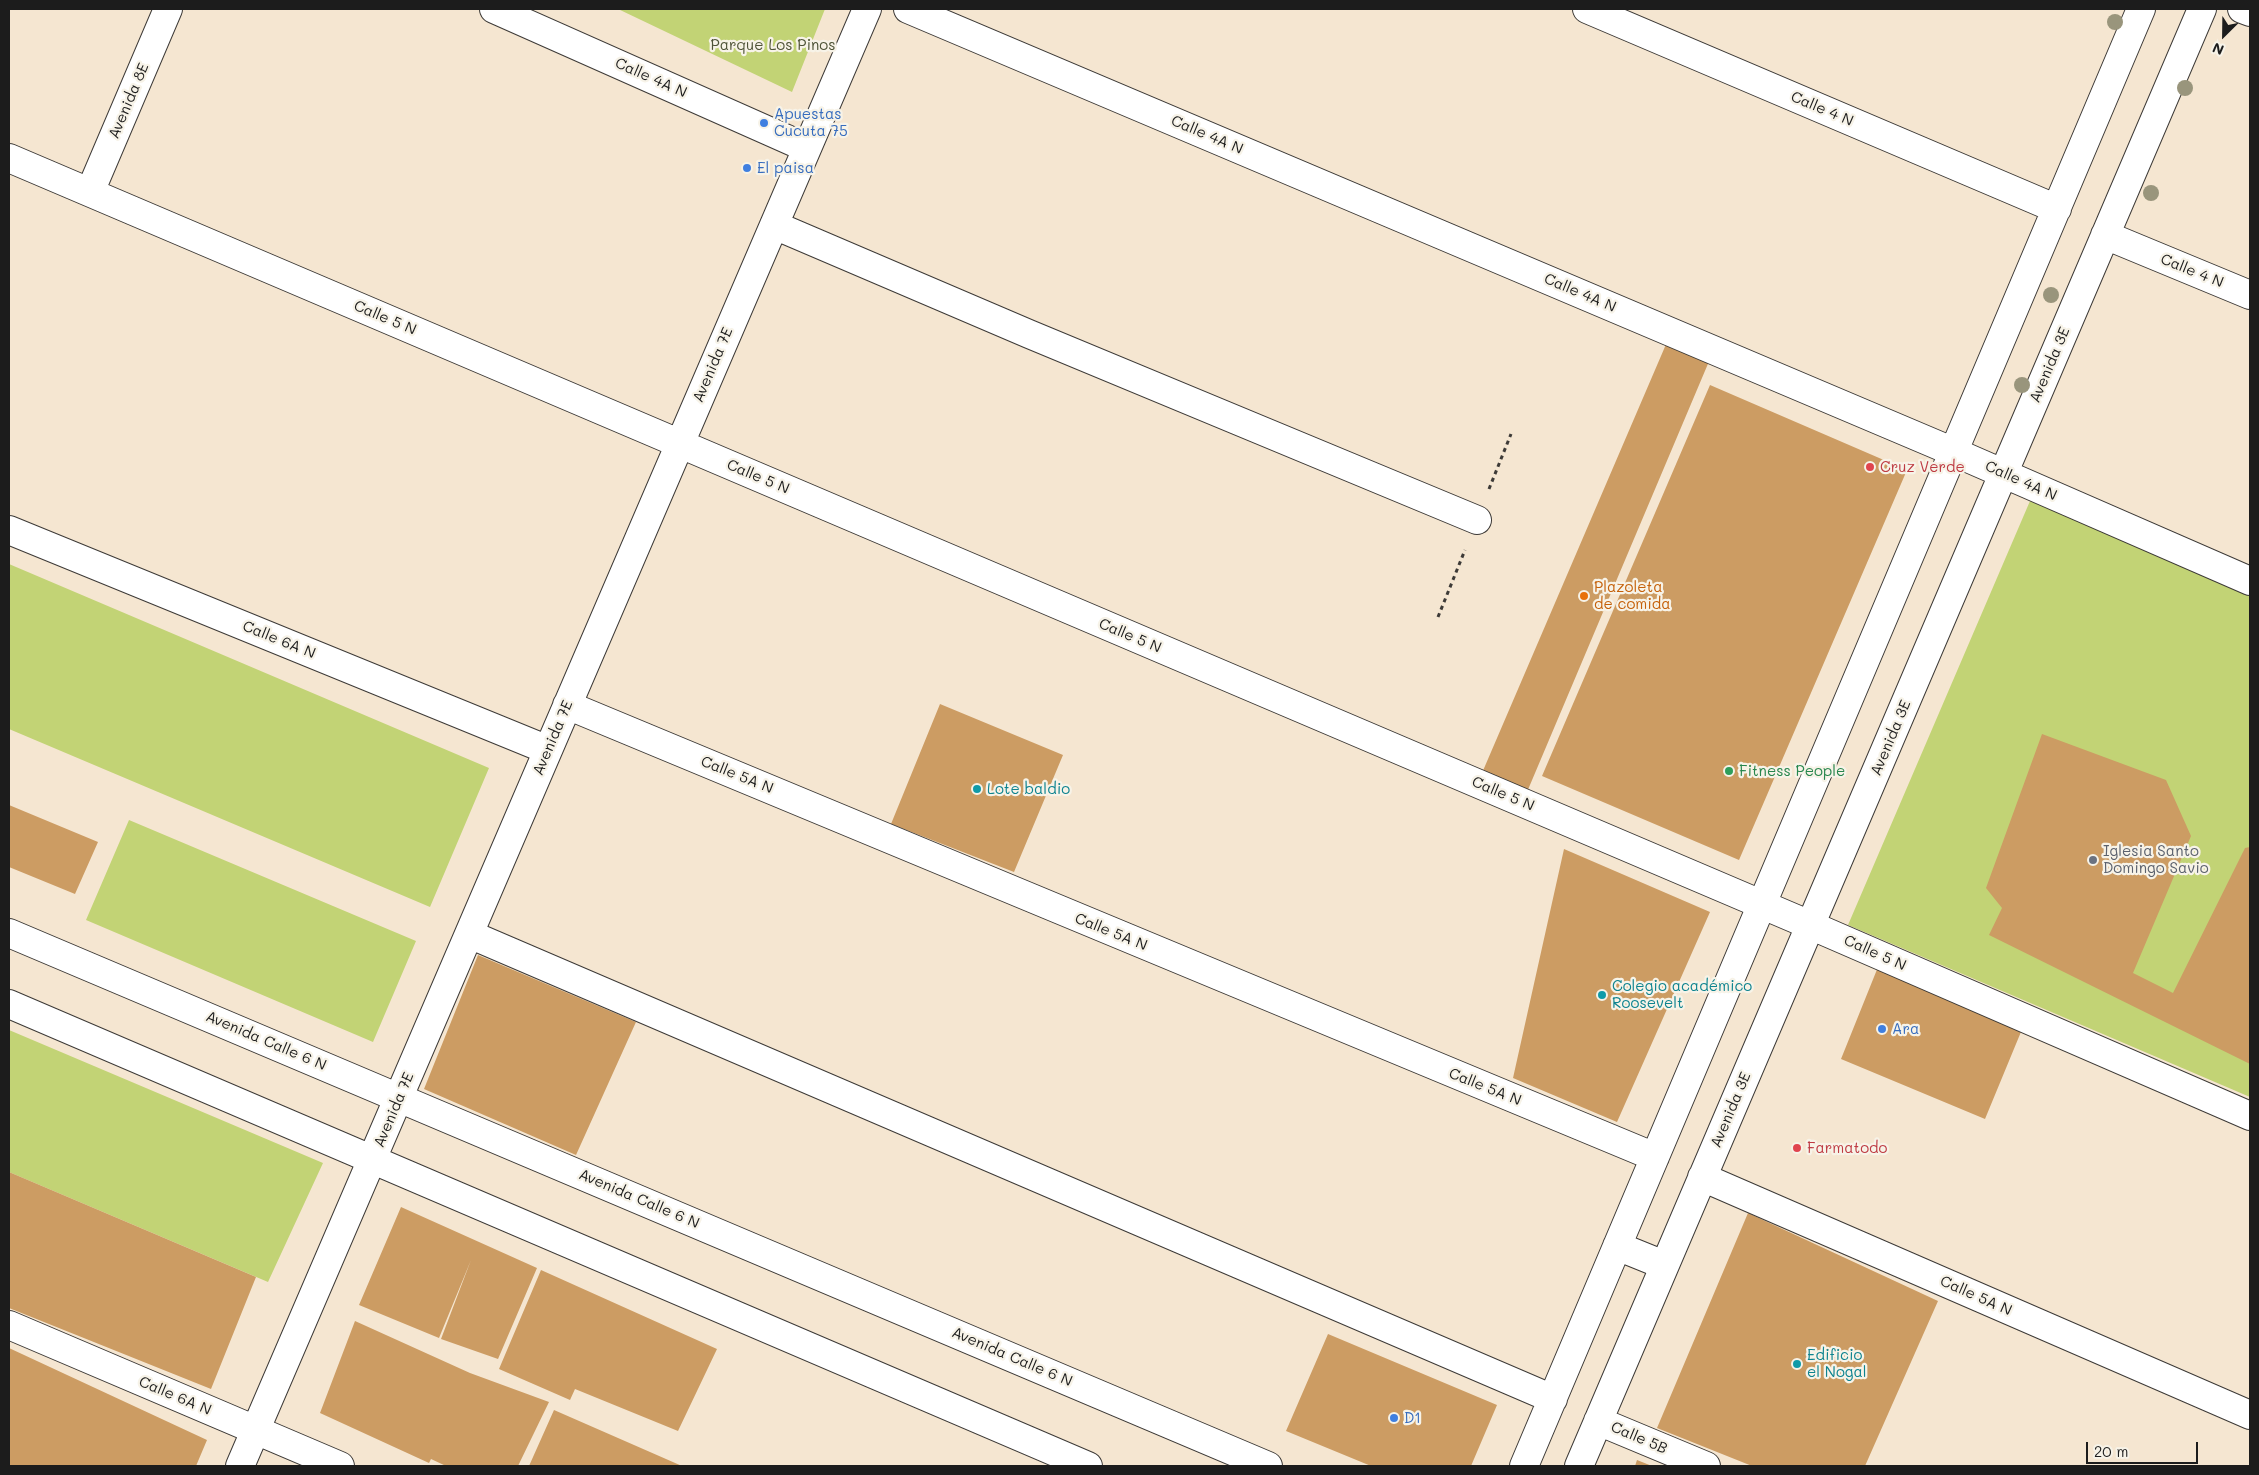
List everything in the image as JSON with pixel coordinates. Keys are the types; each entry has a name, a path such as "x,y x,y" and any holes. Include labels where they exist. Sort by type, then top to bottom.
{"street":[{"name":"Avenida 8E","path":"90,192 168,9"},
{"name":"Calle 4A N","path":"494,9 807,148"},
{"name":"Avenida 7E","path":"240,1466 867,9"},
{"name":"Calle 4A N","path":"908,9 2004,473 2250,580"},
{"name":"Calle 4 N","path":"1587,9 2057,209"},
{"path":"1524,1466 2141,9"},
{"name":"Avenida 3E","path":"1579,1466 2202,9"},
{"path":"2242,9 2250,12"},
{"name":"Calle 5 N","path":"9,158 1810,925 2250,1116"},
{"path":"774,225 1038,338 1477,520"},
{"name":"Calle 4 N","path":"2105,235 2250,295"},
{"name":"Calle 6A N","path":"9,530 548,750"},
{"name":"Calle 5A N","path":"567,705 1655,1157"},
{"name":"Avenida Calle 6 N","path":"9,933 1268,1466"},
{"path":"469,934 1553,1400"},
{"path":"9,1004 1088,1466"},
{"name":"Calle 5A N","path":"1702,1177 2250,1415"},
{"path":"1617,1246 1664,1265"},
{"name":"Calle 6A N","path":"9,1325 340,1466"},
{"name":"Calle 5B","path":"1598,1421 1706,1466"}],"green space":[{"name":"Parque Los Pinos","path":"618,9 825,9 792,92"},
{"path":"2030,501 2250,595 2250,1097 1848,925"},
{"path":"9,564 489,768 430,907 9,729"},
{"path":"129,820 416,941 373,1042 86,920"},
{"path":"9,1030 323,1163 268,1282 9,1172"}],"building":[{"name":"Plazoleta de comida","path":"1667,342 1710,359 1527,792 1482,773"},
{"path":"1710,385 1907,470 1739,860 1542,776"},
{"name":"Lote baldio","path":"940,704 1063,755 1014,872 891,824"},
{"path":"2042,734 2166,780 2191,836 2133,973 2173,993 2245,848 2250,847 2250,1064 1989,935 2002,908 1986,888"},
{"path":"9,805 98,842 75,894 9,867"},
{"name":"Colegio académico Roosevelt","path":"1564,849 1710,912 1617,1122 1513,1078"},
{"path":"478,955 636,1022 576,1155 424,1089"},
{"path":"1878,967 2023,1027 1985,1119 1841,1059"},
{"path":"9,1172 256,1277 211,1389 9,1308"},
{"path":"401,1207 537,1268 498,1359 441,1339 471,1260 439,1338 359,1305"},
{"name":"Edificio el Nogal","path":"1748,1213 1938,1301 1865,1466 1752,1466 1657,1428"},
{"path":"541,1270 717,1349 678,1431 575,1389 570,1400 499,1369"},
{"path":"355,1321 470,1373 549,1402 518,1466 446,1466 431,1459 429,1463 320,1413"},
{"path":"1328,1334 1497,1405 1471,1466 1371,1466 1286,1431"},
{"path":"9,1348 207,1440 196,1466 9,1466"},
{"path":"554,1410 682,1466 529,1466"},
{"path":"1637,1460 1652,1466 1635,1466"}],"place":[{"name":"Apuestas Cucuta 75","path":"764,123"},
{"name":"El paisa","path":"747,168"},
{"name":"Cruz Verde","path":"1870,467"},
{"name":"Plazoleta de comida","path":"1584,596"},
{"name":"Fitness People","path":"1729,771"},
{"name":"Lote baldio","path":"977,789"},
{"name":"Iglesia Santo Domingo Savio","path":"2093,860"},
{"name":"Colegio académico Roosevelt","path":"1602,995"},
{"name":"Ara","path":"1882,1029"},
{"name":"Farmatodo","path":"1797,1148"},
{"name":"Edificio el Nogal","path":"1797,1364"},
{"name":"D1","path":"1394,1418"}]}
